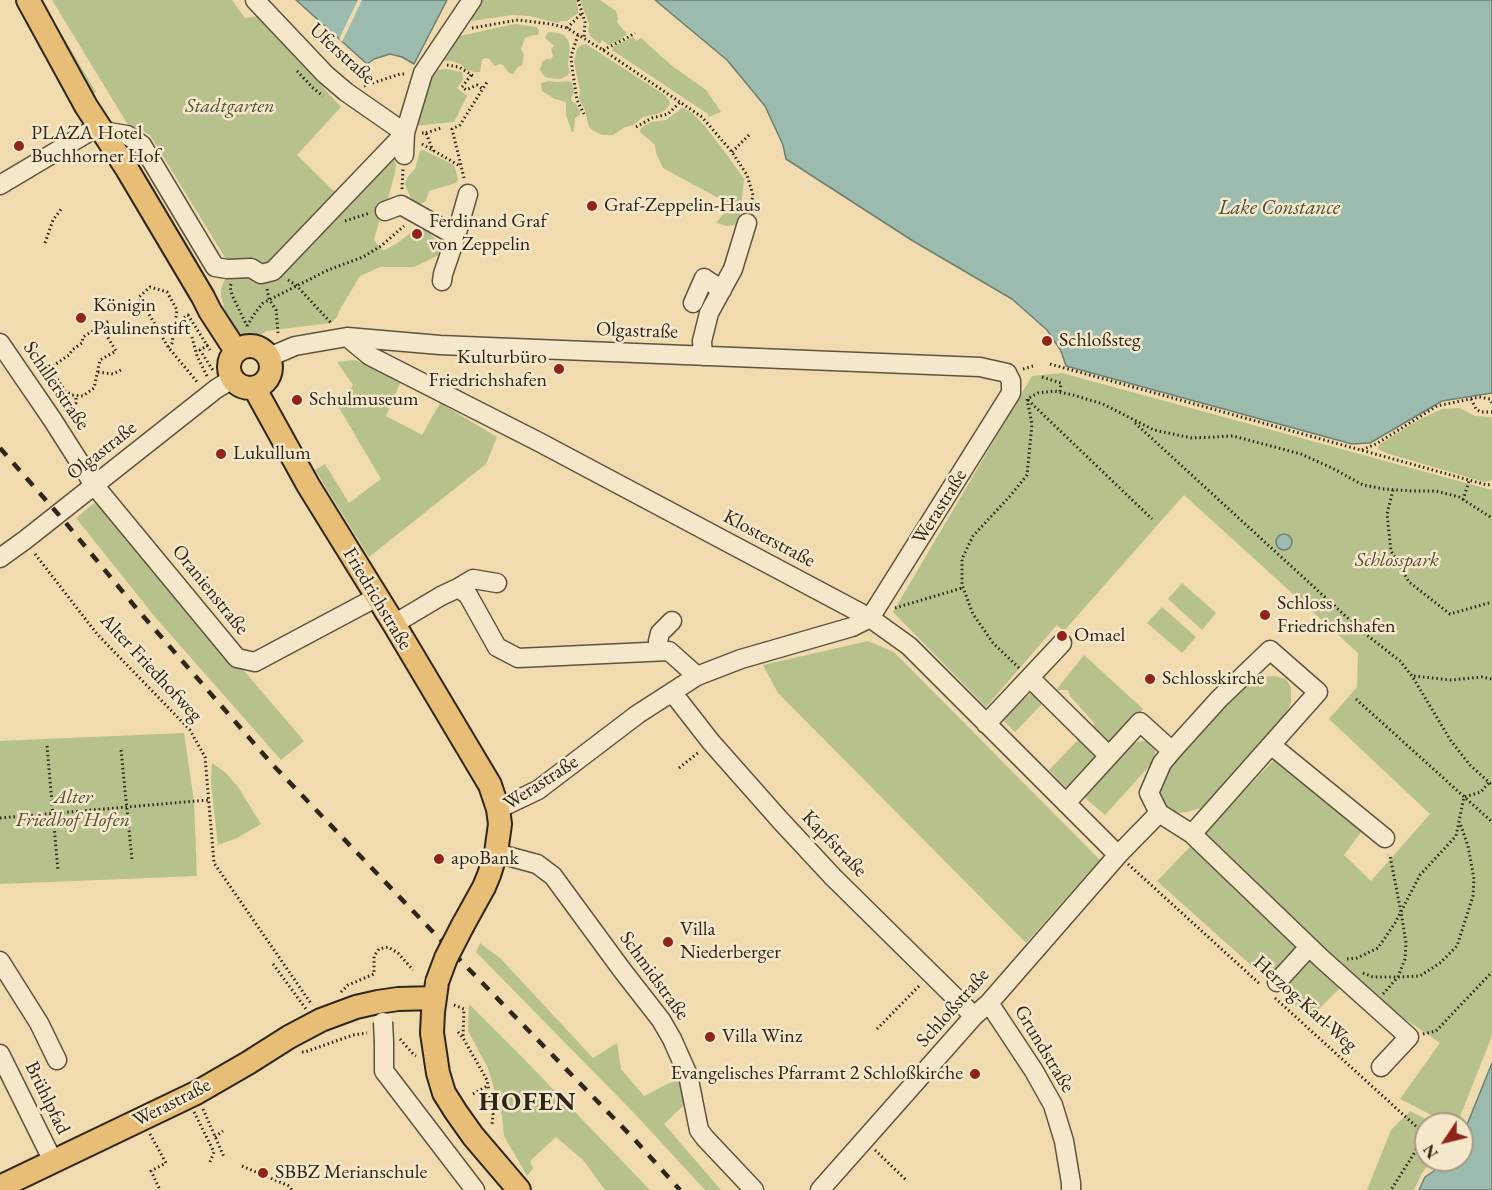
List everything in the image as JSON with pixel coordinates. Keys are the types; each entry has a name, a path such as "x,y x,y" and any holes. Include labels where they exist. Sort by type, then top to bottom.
{"main road":[{"path":"28,0 86,106 127,169 236,351"},
{"path":"243,347 257,347 264,351 271,363 269,378 255,388 244,388 222,375 229,372 231,357 243,347"},
{"name":"Friedrichstraße","path":"255,388 372,599 394,624 412,666 490,785 498,810"},
{"name":"Werastraße","path":"0,1187 196,1093 288,1036 316,1022 335,1014 380,1012 398,999 442,995 446,958 487,881 496,853 499,830 498,810"},
{"path":"442,995 432,1033 438,1073 444,1093 474,1136 519,1190"}],"street":[{"name":"Uferstraße","path":"255,0 325,74 346,92 405,133"},
{"path":"404,163 405,133 427,67 472,0"},
{"path":"0,185 101,128 127,135 142,145 215,267 251,268 267,272 405,133"},
{"path":"442,281 467,190"},
{"path":"396,202 456,236"},
{"path":"703,356 702,341 709,314 733,269 747,223"},
{"path":"203,297 215,267"},
{"path":"693,303 704,278 722,290"},
{"name":"Olgastraße","path":"269,357 295,345 347,337 440,345 980,367 1007,373"},
{"name":"Klosterstraße","path":"347,337 370,356 539,442 870,618 904,641 1118,855"},
{"name":"Schillerstraße","path":"0,343 94,485"},
{"name":"Werastraße","path":"498,810 538,790 638,714 697,676 741,659 852,627 870,618 1011,393 1011,381 1007,373"},
{"name":"Olgastraße","path":"0,558 28,545 94,485 216,389 222,375"},
{"name":"Oranienstraße","path":"94,485 237,658 255,662 372,599"},
{"path":"0,540 28,545"},
{"path":"394,624 473,579 497,583"},
{"path":"458,588 468,595 497,647 518,658 669,651 697,676"},
{"path":"660,651 658,641 660,633 672,621"},
{"path":"986,724 1062,643"},
{"path":"1192,834 1318,692 1270,650 1219,699 1172,751 1162,764 1149,793 1159,813 1192,834 1315,953 1409,1037 1381,1067"},
{"path":"1030,678 1109,756"},
{"name":"Kapfstraße","path":"672,692 749,786 833,877 974,1017"},
{"path":"1066,803 1140,722 1172,751"},
{"path":"1271,745 1385,838"},
{"name":"Schloßstraße","path":"820,1190 989,1003 1118,855 1159,813"},
{"name":"Schmidstraße","path":"496,853 537,864 553,876 662,1020 688,1075 699,1130 754,1190"},
{"path":"1271,988 1315,953"},
{"path":"0,961 39,1023 57,1060"},
{"name":"Grundstraße","path":"989,1003 1034,1071 1053,1105 1064,1141 1071,1190"},
{"path":"380,1012 384,1042 384,1071 475,1190"},
{"name":"Brühlpfad","path":"0,1054 53,1161"}],"path":[{"path":"578,0 585,22 584,39"},
{"path":"567,28 582,13"},
{"path":"470,28 518,20 567,28 681,101 702,117 732,152 747,175 753,195 747,223"},
{"path":"603,50 635,33"},
{"path":"578,35 572,56 572,67 577,100 584,114"},
{"path":"346,92 427,67 459,68 473,76 462,87 466,90 477,85 483,88"},
{"path":"467,190 452,129 460,125 487,82"},
{"path":"636,127 651,118 668,114 681,101"},
{"path":"426,133 441,128"},
{"path":"732,152 749,135"},
{"path":"433,152 461,167"},
{"path":"232,282 230,287 232,295 247,326 263,303 328,270 363,257 381,246 404,226 396,202 404,163"},
{"path":"327,213 336,223 377,211 396,202"},
{"path":"45,243 53,220 62,208"},
{"path":"279,333 276,310 269,300 267,272 296,285 347,337"},
{"path":"168,347 172,344 177,310 166,292 150,287 139,297 168,347 194,378"},
{"path":"208,378 196,356 184,318 188,315 210,350"},
{"path":"101,326 116,351 100,360 94,388 83,396 72,395 65,391 50,368 82,343 82,337 109,321"},
{"path":"208,345 200,350 222,375"},
{"path":"1050,364 1487,486 1492,484"},
{"path":"98,372 113,374 121,370"},
{"path":"1042,377 1061,383 1060,392"},
{"path":"1027,399 1038,393 1060,392 1103,404 1154,430 1192,438 1233,436 1301,454 1363,484 1393,490 1436,491 1459,497 1492,518"},
{"path":"63,411 76,403 76,395"},
{"path":"1361,450 1376,444 1437,406 1479,397 1490,399 1492,403"},
{"path":"1027,399 1152,519"},
{"path":"1027,399 1032,424 1026,475 973,536 962,559 962,588 973,614 993,643 1030,678"},
{"path":"1471,399 1476,409 1481,412 1492,412"},
{"path":"1132,419 1363,632 1400,661 1412,676 1451,741 1470,765 1491,784 1481,792 1464,797"},
{"path":"1463,500 1469,480"},
{"path":"1393,490 1387,514 1391,551 1409,582 1450,614 1492,602"},
{"name":"Alter Friedhofweg","path":"28,545 97,634 190,730 205,757 214,863 313,1007"},
{"path":"892,609 962,588"},
{"path":"1412,676 1451,680 1482,677 1492,679"},
{"path":"1356,699 1492,822"},
{"path":"679,768 711,742"},
{"path":"47,746 58,872"},
{"path":"122,750 132,860"},
{"path":"1315,953 1335,960 1358,958 1378,948 1395,923 1420,875 1456,836 1464,797"},
{"path":"0,818 208,800"},
{"path":"1363,973 1373,977 1420,976 1440,963 1457,946 1473,896 1474,879 1468,846 1459,821"},
{"path":"1373,1005 1398,978 1405,959 1406,943 1401,912 1385,838"},
{"name":"Herzog-Karl-Weg","path":"1118,855 1271,988 1419,1129 1420,1144 1391,1190"},
{"path":"348,985 374,974 374,956 379,949 388,946 398,953 413,970"},
{"path":"273,964 308,1011"},
{"path":"1409,1037 1436,1030 1492,972"},
{"path":"877,1029 931,974"},
{"path":"442,995 464,1009 463,1038"},
{"path":"458,1032 487,1080 493,1114 492,1125"},
{"path":"294,1051 304,1052 353,1035 367,1033"},
{"path":"473,1094 488,1085"},
{"path":"202,1106 224,1157"},
{"path":"193,1110 214,1152 210,1162"},
{"path":"148,1130 166,1163 151,1171 160,1190"},
{"path":"215,1137 223,1131"},
{"path":"864,1140 906,1180"},
{"path":"242,1166 289,1186 292,1190"}],"green space":[{"path":"41,0 96,92 92,94"},
{"name":"Stadtgarten","path":"52,0 232,0 245,18 259,16 341,107 297,155 345,202 392,157 396,164 395,173 374,240 383,251 396,244 413,229 420,227 426,229 442,247 441,254 414,267 380,267 360,276 337,317 331,323 266,331 257,338 245,334 243,336 233,327 227,317 221,297 221,289 229,264 150,135 128,125"},
{"path":"474,0 576,0 578,13 567,21 557,23 530,16 512,15 472,21 466,15"},
{"path":"580,0 600,0 616,11 617,22 627,34 619,41 608,45 602,40 600,44 590,36 589,24"},
{"path":"515,24 537,27 539,31 538,35 525,38 521,49 524,55 522,65 513,74 509,73 503,65 495,66 485,58 482,60 480,72 474,72 452,61 445,61 441,54 459,36"},
{"path":"548,32 564,35 570,47 568,65 570,72 561,79 548,78 540,70 542,62 553,56 551,49 554,46 545,38"},
{"path":"633,37 636,41 641,38 671,65 706,90 721,112 708,117 708,114 612,50 613,47"},
{"path":"586,44 666,96 670,103 668,107 657,114 643,117 613,135 602,135 592,130 579,99 580,90 574,62 577,49"},
{"path":"447,69 462,72 463,80 457,88 467,96 454,122 414,126 425,80 435,70"},
{"path":"570,81 572,83 574,92 571,99 580,111 580,115 575,118 572,132 566,115 566,102 555,99 542,91 541,83"},
{"path":"682,108 692,113 704,125 744,179 740,218 736,225 727,226 716,223 731,205 663,168 655,145 640,132 641,128 651,122 666,120"},
{"path":"129,148 198,262 195,263 127,151"},
{"path":"423,150 454,165 458,179 456,183 429,191 426,201 421,204 412,201 405,183 415,169 420,151"},
{"path":"355,360 401,381 386,416 422,435 440,403 497,437 486,464 369,557 315,470 325,464 349,503 381,479 338,406 353,385 337,362"},
{"name":"Schlosspark","path":"1062,373 1492,490 1492,1036 1462,1112 1425,1112 1400,1099 1440,1043 1348,980 1310,1018 1157,881 1277,757 1362,831 1344,855 1371,881 1430,814 1329,719 1357,687 1358,653 1184,495 1064,631 1057,625 986,707 893,612 1032,376"},
{"path":"1460,408 1475,416 1492,419 1492,480 1484,482 1377,449 1380,444 1420,419 1442,409"},
{"path":"98,500 304,741 281,760 155,617 76,518"},
{"path":"1182,583 1216,613 1202,630 1168,599"},
{"path":"1162,607 1196,637 1182,653 1147,623"},
{"path":"868,641 894,652 1101,861 1026,943 778,693 763,665"},
{"path":"1084,655 1143,709 1108,748 1086,728 1095,724 1070,696 1068,690 1057,690"},
{"path":"1275,676 1286,679 1291,687 1291,703 1282,723 1217,794 1201,808 1175,813 1166,809 1160,793 1166,776 1177,759 1234,694 1263,677"},
{"path":"1034,691 1044,702 1015,732 1004,721 1010,710"},
{"name":"Alter Friedhof Hofen","path":"184,733 194,801 197,876 0,884 0,741"},
{"path":"1083,735 1102,754 1069,790 1049,770"},
{"path":"1148,740 1156,747 1154,761 1105,815 1084,797 1134,743"},
{"path":"212,763 226,773 238,787 261,824 237,838 218,845 211,783"},
{"path":"480,943 501,959 593,1058 617,1043 621,1069 644,1096 679,1078 685,1104 664,1124 721,1190 705,1190 635,1114 476,952"},
{"path":"469,1004 650,1190 605,1190 583,1160 556,1137 530,1161 533,1168 527,1176 504,1136 502,1116 488,1068 468,1031"},
{"path":"1410,1111 1414,1113 1414,1172 1423,1172 1414,1190 1367,1190 1391,1130"}],"water":[{"path":"296,0 447,0 414,64 402,57 390,54 367,64"},
{"name":"Lake Constance","path":"655,0 1492,0 1492,393 1442,401 1370,443 1352,444 1066,366 1061,351 1047,330 1012,299 913,241 786,159 783,145 765,106 727,60"},
{"path":"1284,534 1290,536 1292,542 1290,548 1284,550 1278,548 1276,542 1278,536"},
{"path":"1492,1063 1492,1190 1419,1190 1425,1177 1432,1172 1474,1172 1474,1112 1472,1112"}],"pier":[{"path":"358,0 362,0 342,42 339,39"}],"railway":[{"path":"0,448 272,764 635,1140 680,1190"}],"place":[{"name":"PLAZA Hotel Buchhorner Hof","path":"19,146"},
{"name":"Graf-Zeppelin-Haus","path":"592,206"},
{"name":"Ferdinand Graf von Zeppelin","path":"417,234"},
{"name":"Königin Paulinenstift","path":"81,318"},
{"name":"Schloßsteg","path":"1047,341"},
{"name":"Kulturbüro Friedrichshafen","path":"559,369"},
{"name":"Schulmuseum","path":"297,400"},
{"name":"Lukullum","path":"221,454"},
{"name":"Schloss Friedrichshafen","path":"1265,615"},
{"name":"Omael","path":"1062,636"},
{"name":"Schlosskirche","path":"1150,679"},
{"name":"apoBank","path":"439,859"},
{"name":"Villa Niederberger","path":"668,942"},
{"name":"Villa Winz","path":"710,1037"},
{"name":"Evangelisches Pfarramt 2 Schloßkirche","path":"975,1074"},
{"name":"SBBZ Merianschule","path":"263,1173"}],"district":[{"name":"HOFEN","path":"528,1103"}]}
